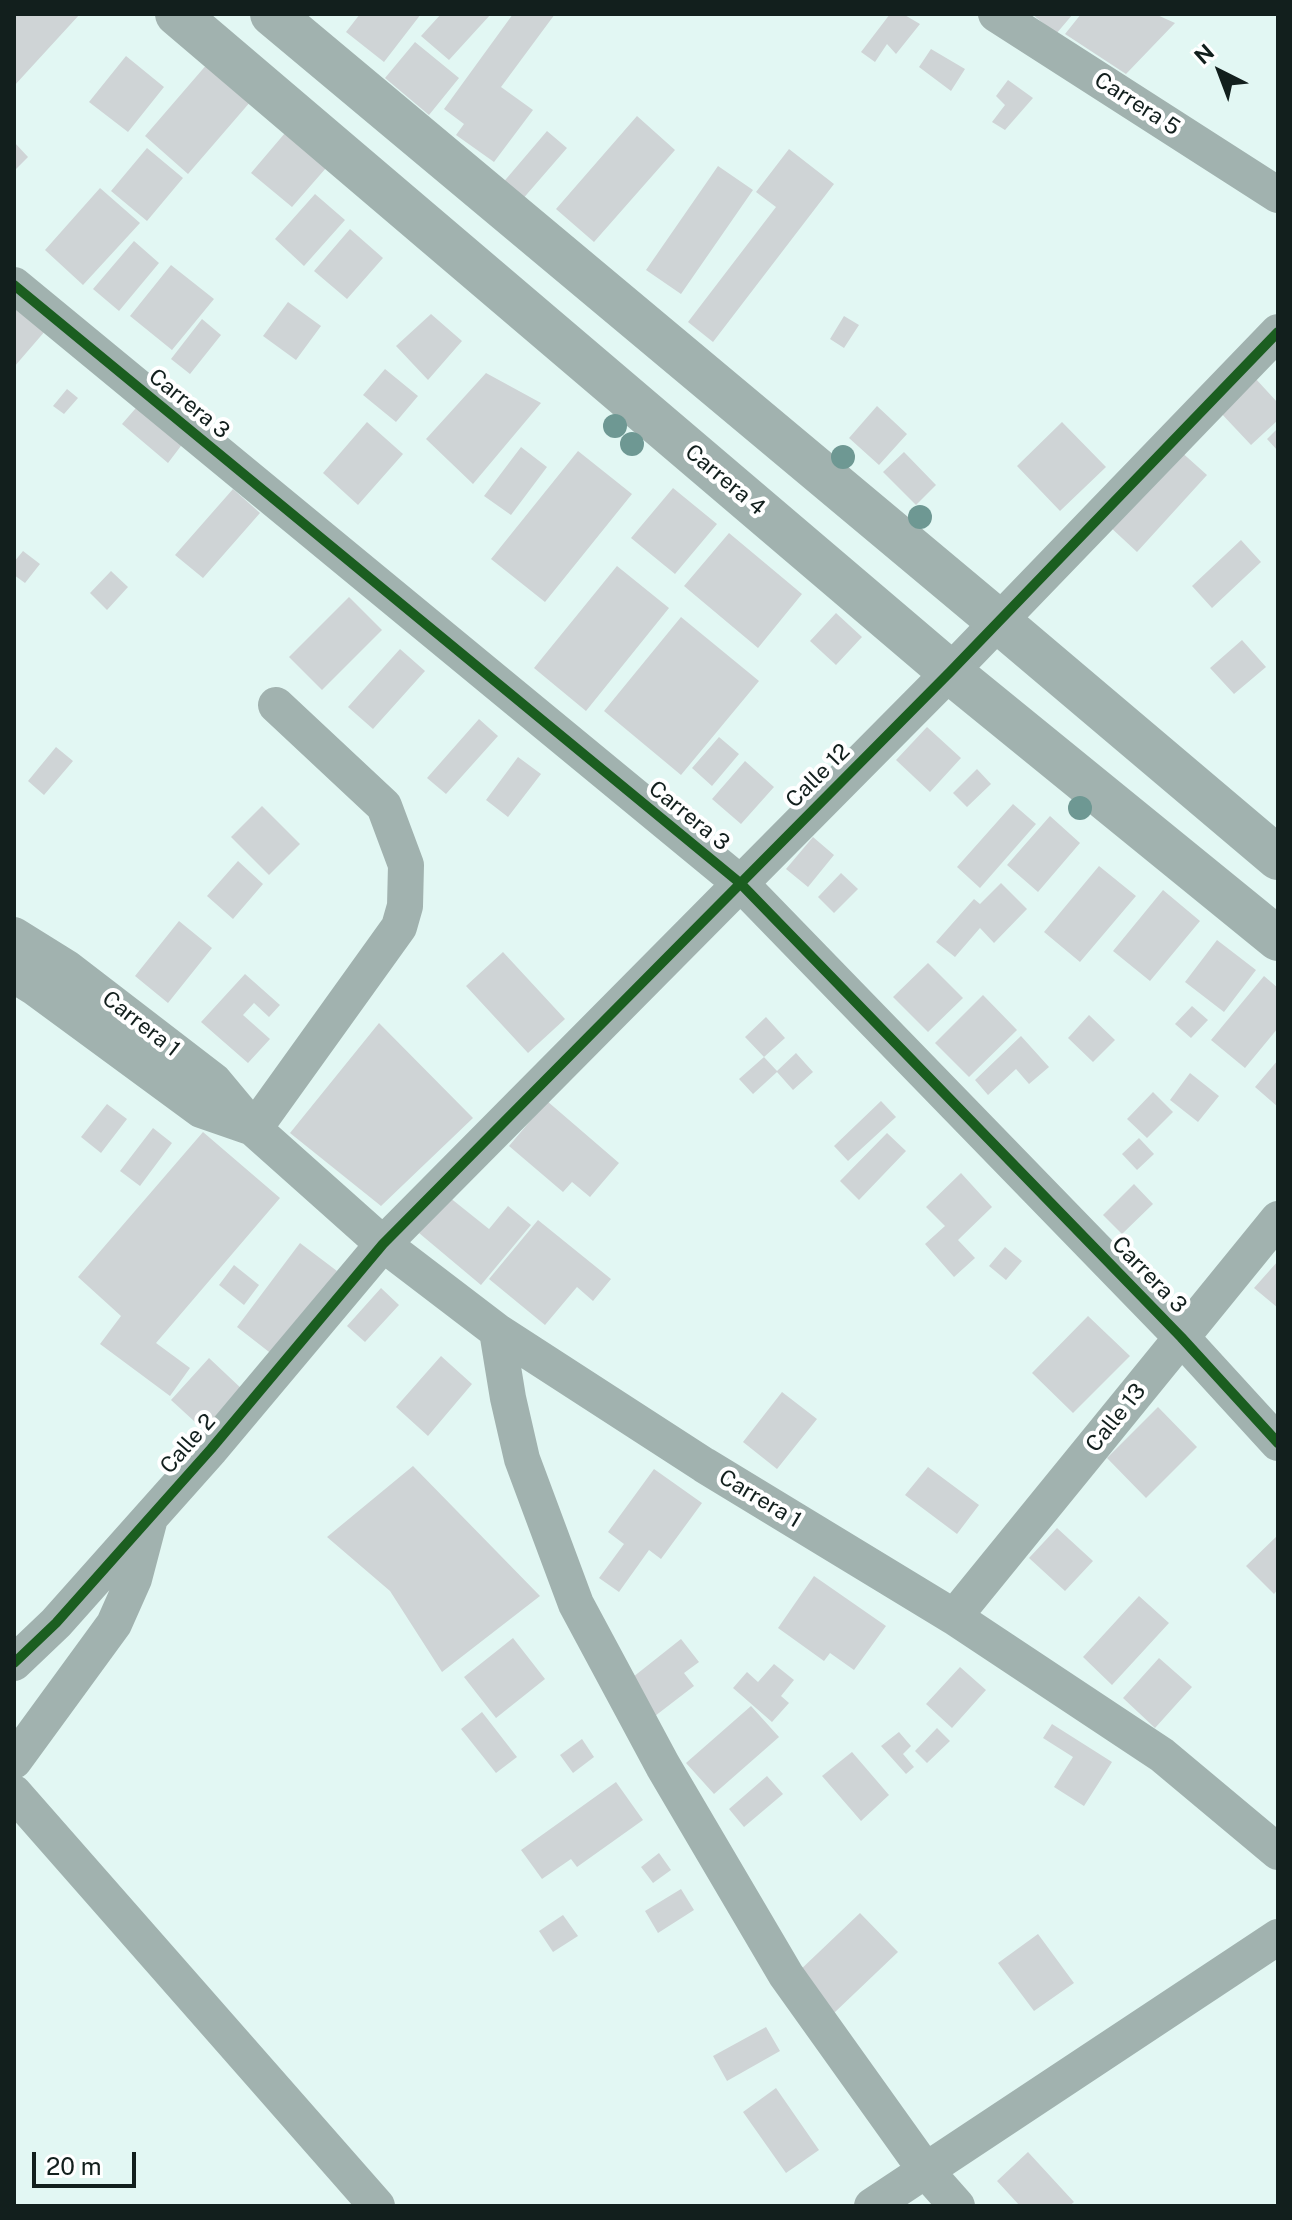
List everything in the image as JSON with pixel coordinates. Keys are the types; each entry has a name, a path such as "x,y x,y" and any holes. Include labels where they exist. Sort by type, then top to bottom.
{"street":[{"name":"Carrera 4","path":"177,14 950,672 1278,939"},
{"path":"272,14 1278,858"},
{"name":"Carrera 5","path":"996,14 1278,195"},
{"name":"Carrera 3","path":"14,285 740,883 1181,1337 1278,1443"},
{"name":"Calle 12","path":"383,1244 950,672 1278,332"},
{"path":"254,1129 399,927 405,906 406,865 384,806 276,705"},
{"name":"Carrera 1","path":"14,935 67,968 214,1081 254,1129 383,1244 497,1331 704,1465 954,1617 1162,1755 1278,1852"},
{"name":"Carrera 1","path":"14,975 201,1110 254,1129"},
{"name":"Calle 13","path":"954,1617 1278,1219"},
{"name":"Calle 2","path":"14,1663 56,1623 211,1449 383,1244"},
{"path":"497,1331 522,1459 576,1604 663,1766 786,1975 926,2171 957,2206"},
{"path":"14,1761 114,1624 134,1579 149,1518"},
{"path":"14,1793 377,2206"},
{"path":"872,2206 1278,1937"}],"building":[{"path":"14,14 80,14 14,86"},
{"path":"360,14 421,14 384,62 346,32"},
{"path":"441,14 491,14 449,60 421,36"},
{"path":"513,14 555,14 501,87 533,110 494,162 456,135 464,124 444,109"},
{"path":"890,14 903,14 920,24 896,54 887,44 875,62 861,52"},
{"path":"1032,14 1073,14 1056,34"},
{"path":"1081,14 1155,14 1175,23 1126,74 1065,34"},
{"path":"415,42 459,78 429,115 385,78"},
{"path":"931,49 965,69 951,91 919,67"},
{"path":"126,56 164,87 128,132 89,102"},
{"path":"208,63 251,101 188,174 145,136"},
{"path":"1008,80 1033,98 1005,130 992,122 1005,105 996,96"},
{"path":"637,116 675,150 594,242 556,209"},
{"path":"547,131 567,148 521,201 501,185"},
{"path":"285,133 326,168 292,207 251,173"},
{"path":"14,142 28,157 14,171"},
{"path":"147,148 183,178 147,221 111,191"},
{"path":"789,149 834,184 713,342 688,322 776,207 756,192"},
{"path":"718,166 753,190 681,294 646,270"},
{"path":"100,188 140,223 83,285 45,250"},
{"path":"315,194 345,220 304,266 275,239"},
{"path":"350,229 383,258 347,299 314,271"},
{"path":"134,241 159,263 119,311 93,289"},
{"path":"171,265 214,299 172,350 130,316"},
{"path":"288,302 321,326 296,360 263,336"},
{"path":"14,306 46,330 14,367"},
{"path":"431,314 462,341 428,380 396,346"},
{"path":"844,316 859,325 844,348 830,339"},
{"path":"202,319 221,335 190,374 171,359"},
{"path":"385,369 418,396 396,422 363,395"},
{"path":"486,373 541,403 473,484 426,439"},
{"path":"1255,378 1278,403 1278,420 1251,445 1219,411"},
{"path":"67,389 78,398 64,414 53,406"},
{"path":"142,401 187,438 168,463 122,424"},
{"path":"877,406 907,434 879,465 849,438"},
{"path":"367,422 403,454 358,505 323,473"},
{"path":"1062,422 1106,467 1060,511 1017,466"},
{"path":"1278,428 1278,451 1267,439"},
{"path":"521,447 547,467 511,515 484,496"},
{"path":"1178,449 1207,475 1137,552 1108,525"},
{"path":"578,451 632,494 545,602 491,559"},
{"path":"904,452 936,485 916,505 883,472"},
{"path":"673,488 717,524 675,574 631,538"},
{"path":"233,489 260,513 203,578 175,555"},
{"path":"729,533 802,594 758,648 684,586"},
{"path":"1241,540 1261,562 1212,608 1192,586"},
{"path":"23,551 40,564 25,583 14,575 14,562"},
{"path":"617,566 669,608 586,711 534,668"},
{"path":"111,571 128,587 107,610 90,593"},
{"path":"349,597 382,630 322,690 289,657"},
{"path":"836,613 862,637 836,665 810,641"},
{"path":"681,617 759,681 681,775 604,711"},
{"path":"1242,640 1266,667 1234,694 1210,668"},
{"path":"400,649 425,671 373,729 348,707"},
{"path":"479,719 498,736 446,794 427,778"},
{"path":"927,727 961,758 930,792 896,760"},
{"path":"719,737 739,754 712,786 692,768"},
{"path":"56,747 73,761 44,795 28,781"},
{"path":"518,757 541,774 508,817 486,800"},
{"path":"745,761 774,787 741,824 712,799"},
{"path":"977,769 991,784 967,807 953,793"},
{"path":"1013,804 1036,824 980,888 957,867"},
{"path":"262,806 300,844 269,875 231,837"},
{"path":"1050,816 1080,843 1038,892 1007,865"},
{"path":"813,837 834,855 808,887 786,869"},
{"path":"238,861 263,884 233,919 207,896"},
{"path":"1099,866 1136,896 1080,962 1044,932"},
{"path":"841,873 858,889 834,913 818,897"},
{"path":"1001,883 1027,909 994,943 980,928 955,957 936,942 974,899 980,904"},
{"path":"1163,890 1200,921 1150,981 1113,951"},
{"path":"179,921 212,948 168,1003 135,976"},
{"path":"1217,940 1256,970 1224,1012 1185,982"},
{"path":"503,952 565,1019 528,1053 466,986"},
{"path":"928,963 963,998 928,1032 893,997"},
{"path":"245,974 280,1005 269,1017 254,1003 243,1015 270,1039 248,1063 201,1022"},
{"path":"1264,976 1278,988 1278,1028 1245,1068 1211,1040"},
{"path":"983,995 1017,1030 969,1077 935,1043"},
{"path":"1192,1006 1208,1020 1191,1038 1175,1024"},
{"path":"1089,1015 1115,1040 1093,1062 1068,1038"},
{"path":"766,1017 785,1038 764,1057 745,1037"},
{"path":"379,1023 473,1118 381,1206 290,1133"},
{"path":"1021,1036 1049,1067 1029,1084 1016,1069 988,1095 975,1080"},
{"path":"796,1053 813,1072 793,1090 777,1072 753,1094 739,1079 764,1057 777,1071"},
{"path":"1278,1060 1278,1107 1255,1087"},
{"path":"1190,1073 1219,1096 1198,1122 1170,1100"},
{"path":"1153,1092 1173,1112 1147,1138 1127,1119"},
{"path":"547,1101 619,1163 590,1197 572,1182 563,1192 509,1146"},
{"path":"881,1101 896,1117 848,1161 834,1146"},
{"path":"107,1104 127,1119 101,1153 81,1137"},
{"path":"153,1128 172,1143 140,1186 120,1171"},
{"path":"203,1132 280,1198 156,1343 190,1368 170,1396 100,1344 121,1316 78,1277"},
{"path":"887,1133 906,1151 859,1200 840,1181"},
{"path":"1139,1138 1154,1154 1137,1170 1122,1154"},
{"path":"961,1173 992,1207 958,1240 975,1258 954,1277 925,1244 945,1226 926,1207"},
{"path":"1134,1184 1153,1204 1122,1234 1103,1215"},
{"path":"449,1197 489,1229 508,1206 531,1225 481,1285 419,1233"},
{"path":"538,1220 611,1279 593,1301 577,1287 545,1325 489,1279"},
{"path":"300,1243 337,1271 273,1355 237,1327"},
{"path":"1005,1247 1022,1261 1006,1280 989,1266"},
{"path":"1278,1261 1278,1308 1254,1288"},
{"path":"234,1265 259,1285 244,1305 219,1285"},
{"path":"381,1288 399,1305 365,1342 347,1326"},
{"path":"1088,1316 1130,1356 1073,1413 1032,1373"},
{"path":"441,1356 472,1384 428,1436 396,1407"},
{"path":"209,1358 244,1391 206,1432 171,1400"},
{"path":"782,1392 817,1419 777,1469 743,1442"},
{"path":"1158,1407 1197,1447 1146,1498 1107,1458"},
{"path":"413,1466 540,1596 442,1672 390,1591 327,1537"},
{"path":"928,1467 979,1505 957,1534 905,1495"},
{"path":"654,1469 702,1503 661,1559 649,1550 619,1592 599,1578 624,1544 608,1532"},
{"path":"1057,1528 1093,1561 1065,1591 1029,1558"},
{"path":"1278,1535 1278,1589 1274,1594 1246,1566"},
{"path":"814,1576 886,1626 854,1670 830,1653 824,1661 778,1628"},
{"path":"1139,1596 1169,1623 1112,1685 1083,1657"},
{"path":"513,1638 545,1679 496,1718 464,1677"},
{"path":"681,1639 699,1662 684,1673 694,1686 655,1716 628,1681"},
{"path":"1159,1658 1192,1687 1155,1728 1123,1698"},
{"path":"774,1664 794,1680 781,1696 789,1703 772,1722 733,1688 747,1672 758,1682"},
{"path":"960,1667 986,1690 952,1728 926,1704"},
{"path":"751,1706 779,1737 714,1794 686,1763"},
{"path":"482,1712 517,1757 496,1773 461,1729"},
{"path":"1052,1724 1112,1762 1084,1806 1054,1787 1073,1757 1043,1738"},
{"path":"937,1728 950,1741 927,1763 915,1751"},
{"path":"899,1732 911,1746 903,1754 914,1767 906,1774 881,1746"},
{"path":"582,1739 594,1757 573,1773 560,1755"},
{"path":"852,1752 889,1795 861,1821 822,1776"},
{"path":"767,1776 783,1794 744,1827 729,1809"},
{"path":"616,1782 643,1820 577,1867 571,1859 542,1879 521,1850"},
{"path":"659,1853 671,1870 653,1883 641,1867"},
{"path":"681,1889 694,1910 658,1933 645,1911"},
{"path":"860,1913 898,1952 834,2013 797,1973"},
{"path":"563,1915 578,1936 553,1952 539,1931"},
{"path":"1038,1934 1074,1983 1034,2011 998,1963"},
{"path":"766,2027 780,2051 727,2081 713,2056"},
{"path":"776,2088 819,2150 786,2173 743,2112"},
{"path":"1028,2152 1074,2202 1069,2206 1020,2206 997,2181"}],"cycle path":[{"path":"14,285 740,883 1181,1337 1278,1443"},
{"path":"14,1663 56,1623 211,1449 383,1244 950,672 1278,332"}]}
